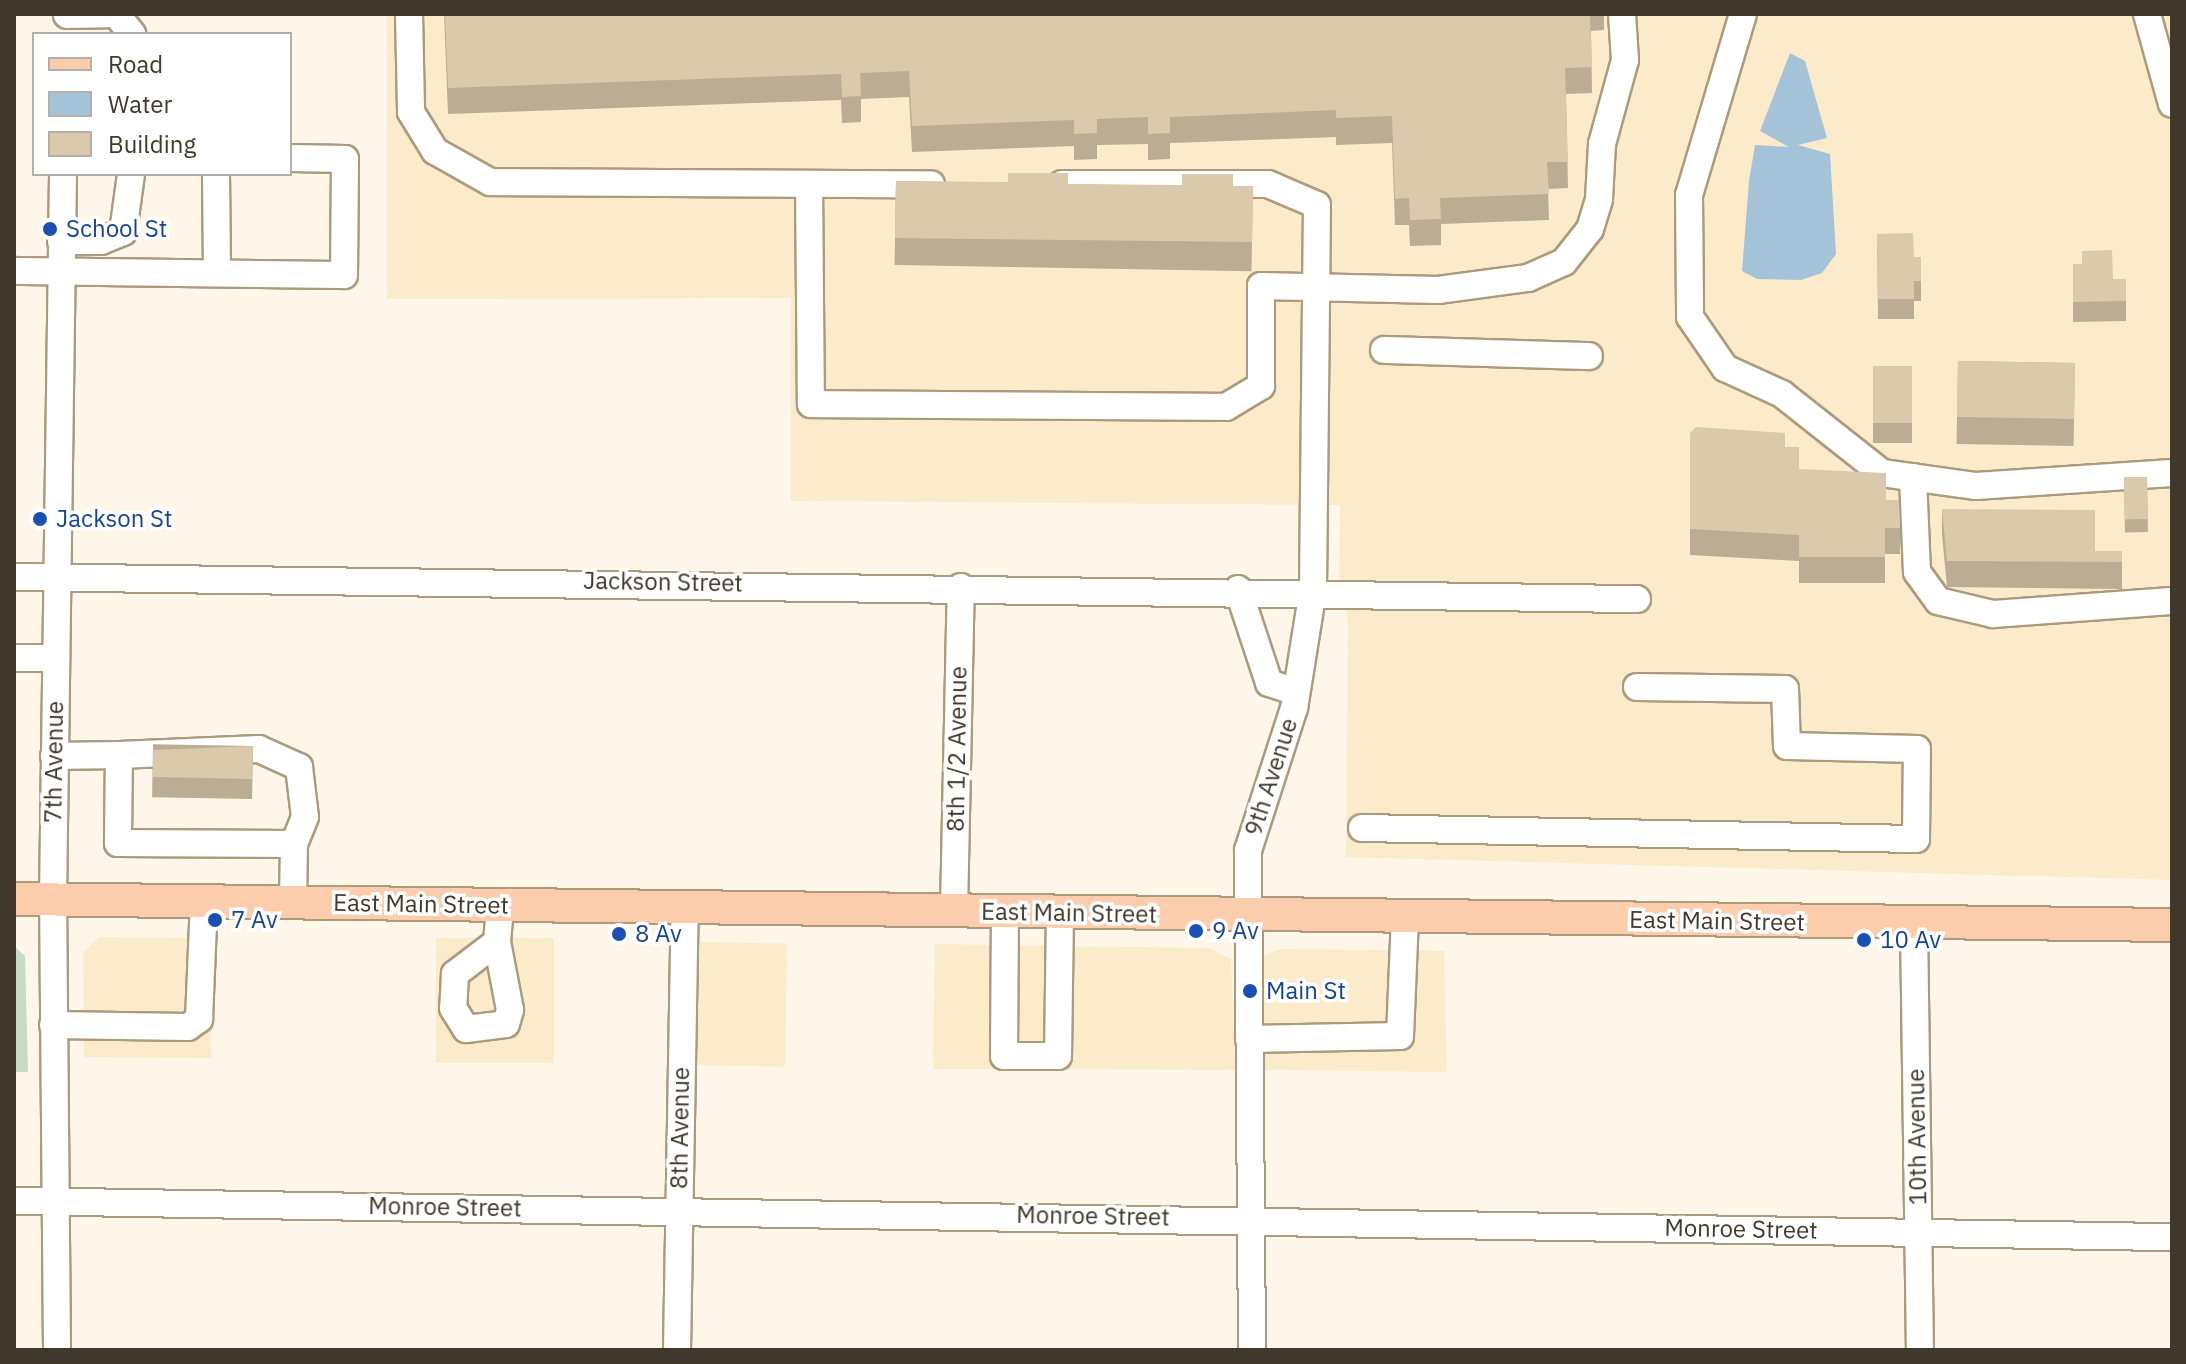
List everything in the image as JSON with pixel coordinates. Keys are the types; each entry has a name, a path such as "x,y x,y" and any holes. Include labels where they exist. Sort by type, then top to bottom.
{"main road":[{"name":"East Main Street","path":"14,899 2172,925"}],"street":[{"path":"67,21 106,14"},
{"path":"116,14 130,32"},
{"path":"409,14 411,112 435,151 490,182 954,184"},
{"path":"809,184 811,404 1226,407 1261,386 1261,286 1438,290 1528,278 1564,262 1590,229 1599,199 1602,144 1625,60 1622,14"},
{"path":"1743,14 1689,195 1690,317 1725,368 1782,394 1882,473 1976,486 2172,473"},
{"path":"2147,14 2172,104"},
{"path":"14,271 344,275 345,159 292,158"},
{"name":"7th Avenue","path":"57,1350 53,900 63,176"},
{"path":"61,241 101,241 123,232 131,176"},
{"path":"216,176 217,272"},
{"name":"9th Avenue","path":"1032,184 1268,184 1317,205 1313,590 1296,692 1248,850 1252,1350"},
{"path":"1384,350 1589,356"},
{"path":"1913,477 1917,572 1938,601 1993,614 2172,601"},
{"name":"Jackson Street","path":"14,577 1313,590 1637,599"},
{"name":"8th 1/2 Avenue","path":"954,911 961,587"},
{"path":"1238,589 1269,683 1296,692"},
{"path":"14,658 55,658"},
{"path":"1362,828 1916,839 1917,749 1787,746 1785,689 1637,687"},
{"path":"54,756 259,749 288,757 305,778 303,828 294,844 293,902"},
{"path":"119,755 118,843 294,844"},
{"path":"53,1025 188,1027 199,1019 204,901"},
{"path":"497,942 500,905"},
{"name":"8th Avenue","path":"677,1350 685,907"},
{"path":"1005,912 1004,1056 1058,1056 1060,912"},
{"path":"1249,1039 1384,1041 1400,1036 1405,1024 1405,917"},
{"name":"10th Avenue","path":"1914,924 1920,1350"},
{"name":"Monroe Street","path":"14,1201 679,1209 2172,1237"}],"shaded area":[{"path":"387,14 2172,14 2172,880 1346,857 1348,622 1339,573 1340,505 791,501 791,298 387,299"},
{"path":"99,937 210,938 211,1058 84,1057 83,953"},
{"path":"436,938 554,938 554,1063 436,1063"},
{"path":"697,942 787,944 785,1067 695,1065"},
{"path":"935,944 1209,948 1231,959 1235,1070 933,1069"},
{"path":"1280,949 1444,951 1447,1072 1263,1070 1261,957"}],"green space":[{"path":"14,946 25,956 28,1072 14,1072"}],"water":[{"path":"1790,53 1805,61 1827,138 1798,145 1830,154 1836,254 1822,273 1801,280 1757,279 1742,271 1749,181 1755,145 1789,147 1760,131"}],"building":[{"path":"445,14 1590,14 1592,67 1565,68 1568,162 1547,162 1549,194 1440,198 1441,219 1410,220 1409,198 1395,199 1392,116 1336,118 1336,110 1170,117 1170,133 1148,134 1148,117 1097,119 1097,133 1074,134 1074,120 912,126 909,71 860,73 861,96 842,97 841,74 448,88"},
{"path":"1008,173 1068,173 1068,184 1182,185 1182,174 1233,174 1233,186 1253,186 1252,242 895,238 896,181 1008,182"},
{"path":"1913,233 1914,257 1921,257 1921,281 1914,281 1914,299 1878,299 1877,234"},
{"path":"2112,250 2113,279 2126,279 2126,301 2073,302 2073,264 2082,264 2082,251"},
{"path":"1958,361 2075,363 2074,419 1957,417"},
{"path":"1873,366 1912,366 1912,423 1873,423"},
{"path":"1696,427 1785,433 1785,447 1799,447 1799,469 1886,473 1886,500 1899,500 1900,528 1885,528 1885,557 1799,557 1799,535 1690,529 1690,433"},
{"path":"2124,477 2147,477 2148,519 2125,519"},
{"path":"1942,509 2095,510 2095,551 2122,551 2122,562 1947,561"},
{"path":"253,746 252,779 153,777 153,750"}],"place":[{"name":"School St","path":"50,229"},
{"name":"Jackson St","path":"40,519"},
{"name":"7 Av","path":"215,920"},
{"name":"9 Av","path":"1196,931"},
{"name":"8 Av","path":"619,934"},
{"name":"10 Av","path":"1864,940"},
{"name":"Main St","path":"1250,991"}]}
